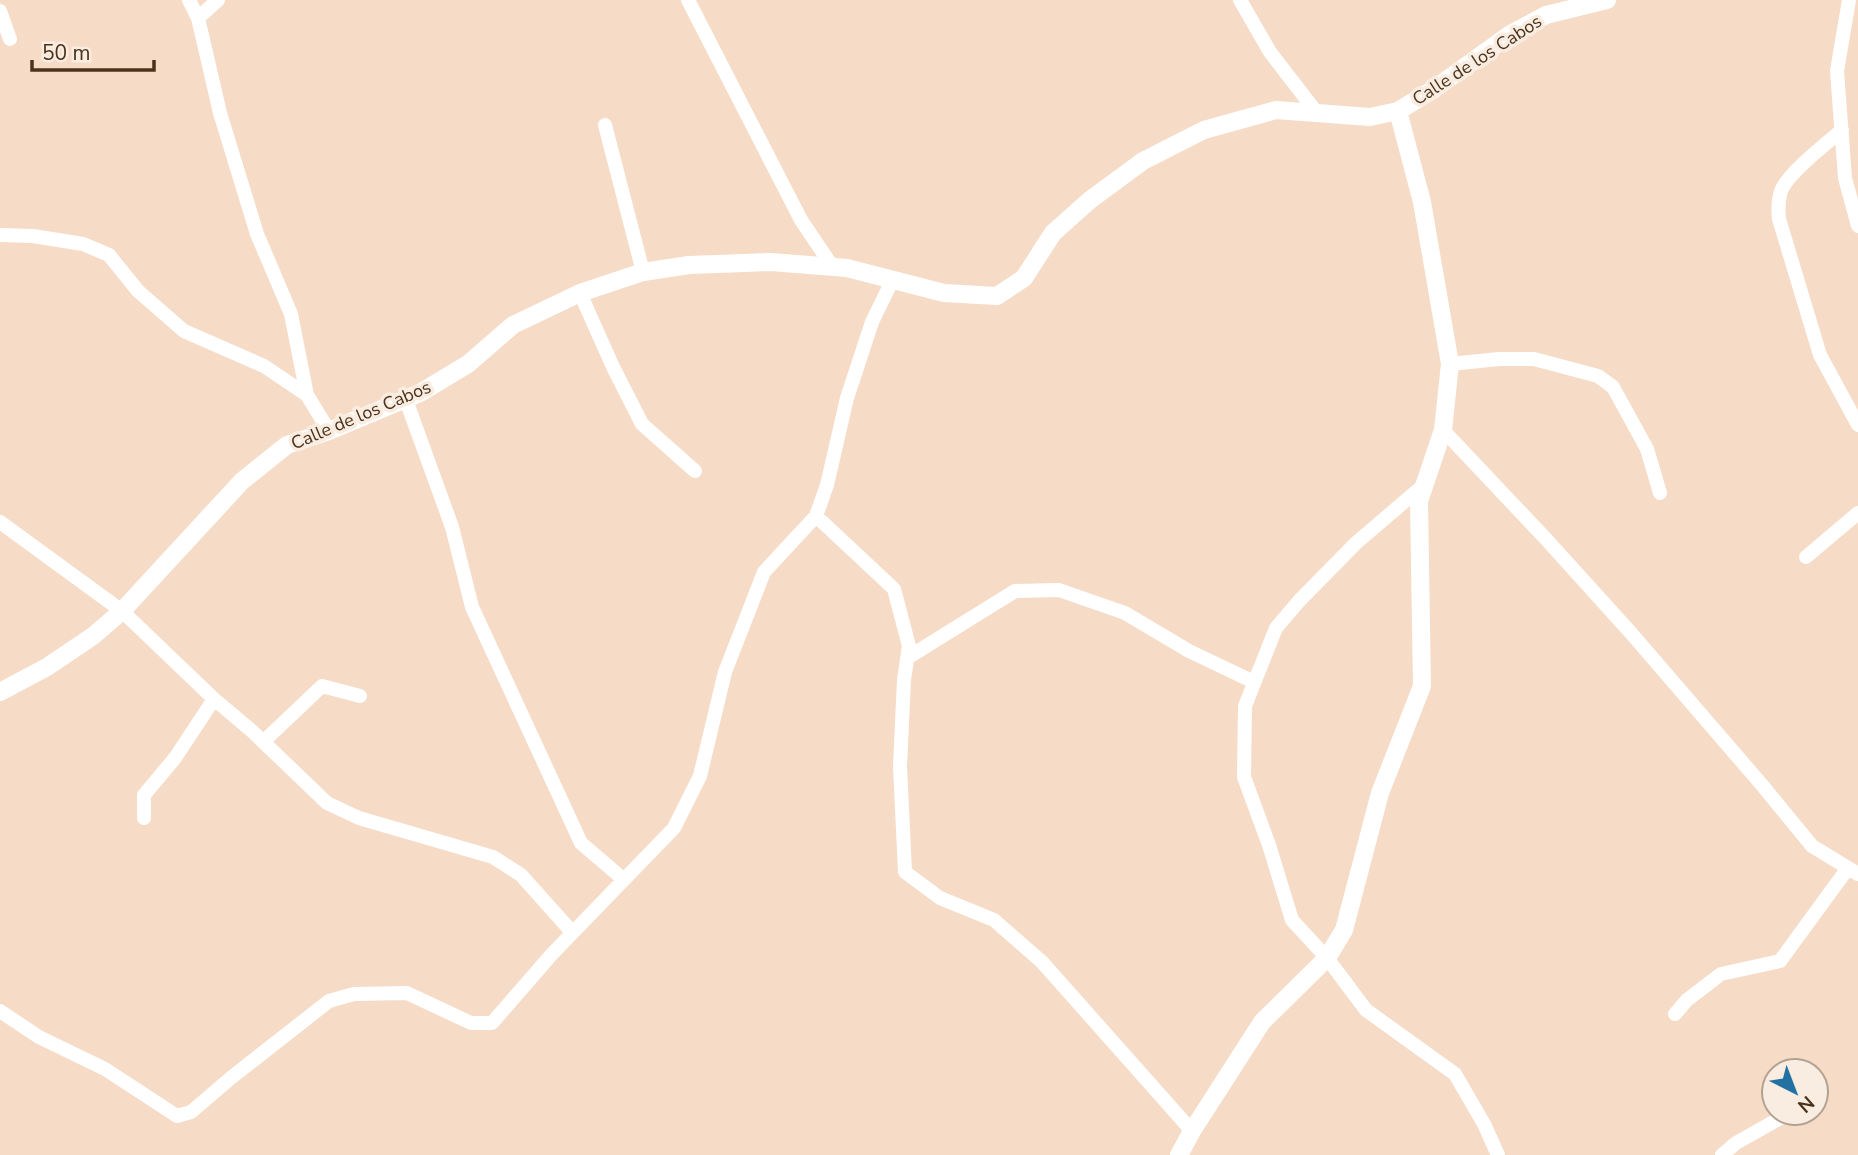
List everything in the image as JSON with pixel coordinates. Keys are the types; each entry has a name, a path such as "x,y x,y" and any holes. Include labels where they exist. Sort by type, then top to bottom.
{"street":[{"path":"189,0 198,18 220,113 257,234 291,314 307,395 328,431"},
{"path":"198,18 218,0"},
{"path":"688,0 802,220 832,267"},
{"path":"1240,0 1270,52 1317,113"},
{"path":"1849,0 1837,71 1845,178 1858,226"},
{"name":"Calle de los Cabos","path":"0,692 47,667 93,636 122,611 242,481 287,445 420,393 468,364 513,324 580,293 643,272 689,265 771,262 847,268 944,293 997,296 1024,278 1054,233 1090,200 1143,161 1204,130 1276,110 1370,117 1398,111 1434,89 1509,35 1546,15 1601,1"},
{"path":"0,12 10,39"},
{"path":"1179,1155 1262,1022 1327,958 1344,930 1380,793 1422,686 1419,500 1443,430 1450,364 1422,202 1398,111"},
{"path":"604,125 643,272"},
{"path":"1842,130 1792,176 1782,188 1778,205 1779,219 1820,355 1858,425"},
{"path":"0,235 33,236 83,244 109,255 138,291 184,331 264,366 307,395"},
{"path":"0,1011 40,1037 105,1069 177,1116 191,1112 329,1001 354,994 407,993 471,1023 492,1023 572,932 674,828 700,776 725,672 764,572 816,516 827,485 847,398 872,322 892,281"},
{"path":"580,293 612,367 642,424 695,471"},
{"path":"1450,364 1534,359 1598,376 1613,387 1647,449 1660,493"},
{"path":"406,400 452,527 472,607 581,842 623,880"},
{"path":"1443,430 1631,633 1812,846 1853,871 1780,961 1721,974 1687,1000 1675,1014"},
{"path":"1425,484 1356,543 1276,628 1245,706 1244,777 1292,920 1327,958 1366,1010 1455,1074 1484,1124 1498,1155"},
{"path":"1806,557 1858,513"},
{"path":"816,516 894,589 909,646 904,680 900,766 905,872 940,898 994,920 1042,962 1192,1131"},
{"path":"0,522 122,611 327,803 359,817 493,857 521,875 572,932"},
{"path":"907,659 1015,591 1059,590 1125,613 1189,651 1254,682"},
{"path":"263,742 321,686 360,696"},
{"path":"144,818 144,795 175,758 214,699"},
{"path":"1722,1155 1736,1143 1764,1127"}]}
